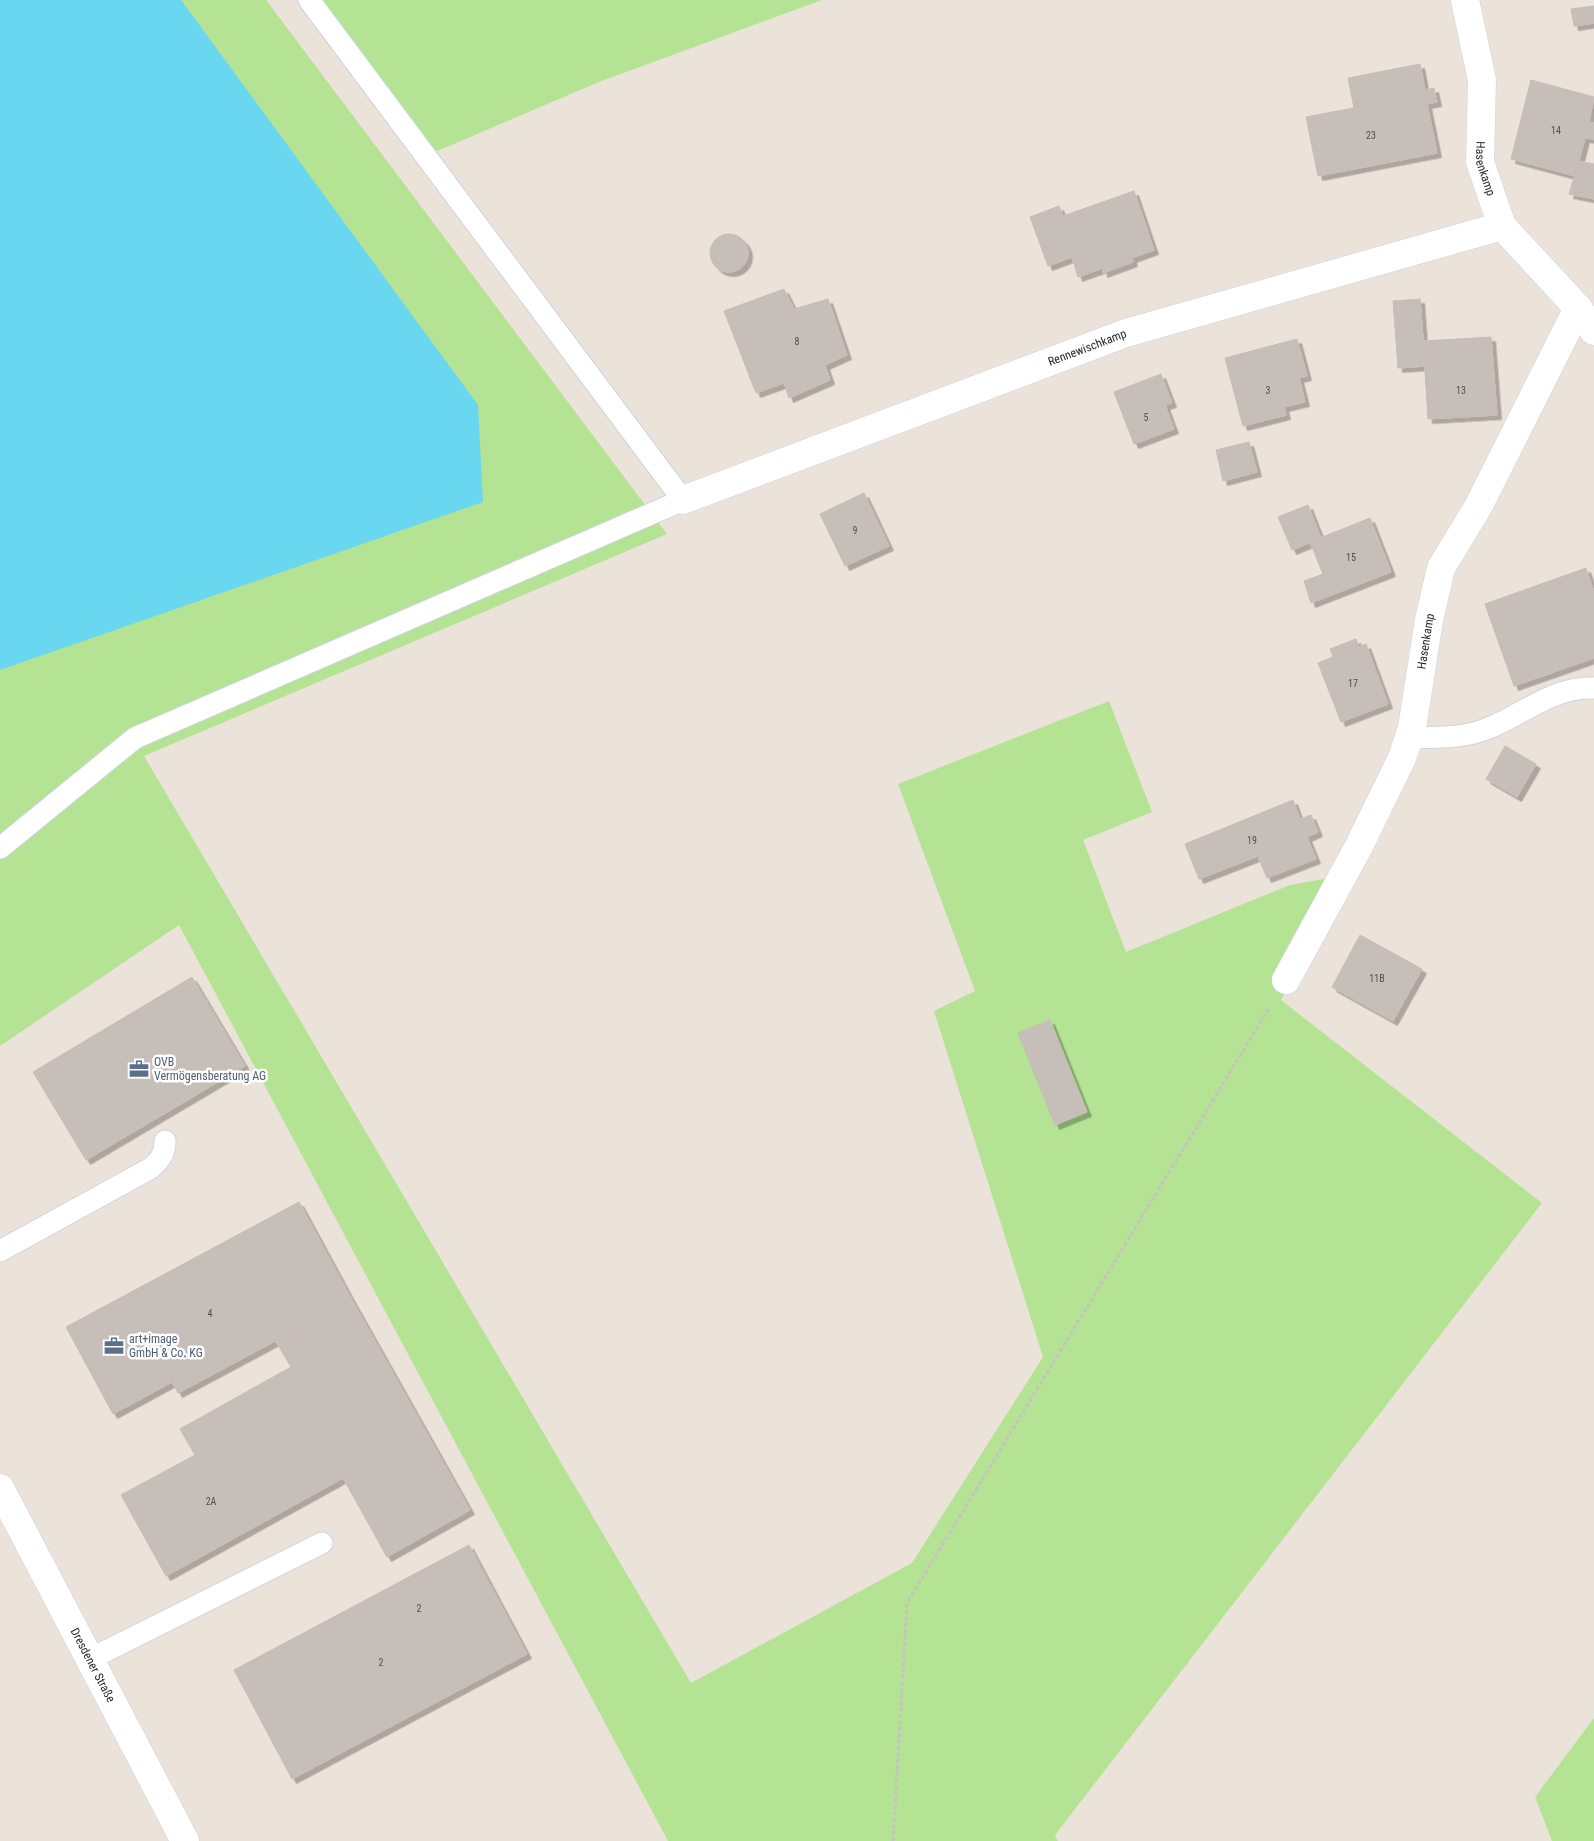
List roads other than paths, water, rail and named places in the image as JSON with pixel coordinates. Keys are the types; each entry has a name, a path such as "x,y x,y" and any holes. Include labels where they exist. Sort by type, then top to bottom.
{"street":[{"name":"Hasenkamp","path":"1465,0 1482,80 1480,162 1502,226 1578,308 1594,331"},
{"name":"Rennewischkamp","path":"683,500 1126,333 1502,226"},
{"name":"Hasenkamp","path":"1286,980 1358,848 1402,758 1408,738 1429,620 1441,568 1478,507 1578,308"},
{"name":"Dresdener Straße","path":"0,1488 185,1841"}],"lane":[{"path":"0,848 135,738 285,671 683,500 309,0"},
{"path":"1408,738 1460,736 1490,728 1555,694 1580,687 1594,688"},
{"path":"0,1251 151,1168 160,1160 165,1149 165,1141"},
{"path":"90,1659 322,1544"}],"water":[{"path":"0,0 181,0 478,405 483,502 0,670"}],"place":[{"name":"OVB Vermögensberatung AG","path":"139,1069"},
{"name":"art+image GmbH & Co. KG","path":"114,1346"}]}
